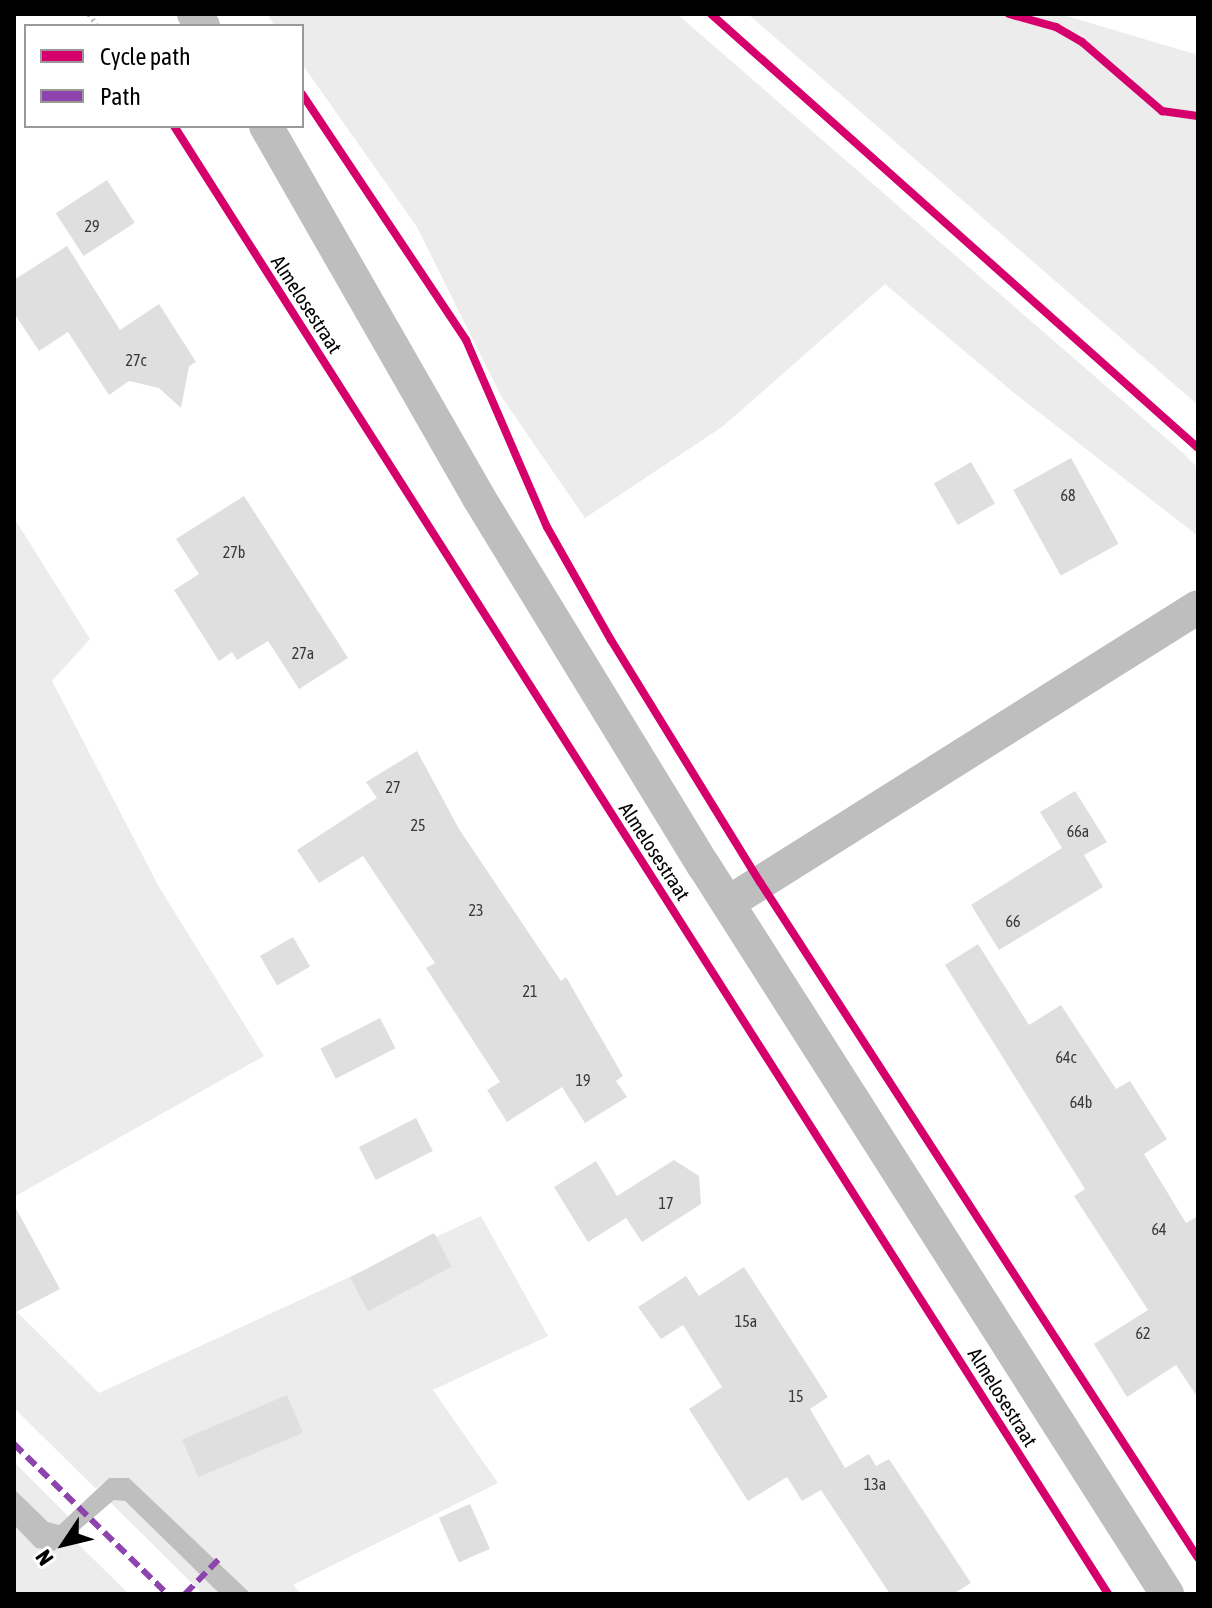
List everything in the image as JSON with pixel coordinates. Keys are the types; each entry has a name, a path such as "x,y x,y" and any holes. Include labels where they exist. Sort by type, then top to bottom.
{"street":[{"name":"Almelosestraat","path":"267,128 479,498 728,903 1167,1594"},
{"path":"728,903 1198,607"}],"shaded area":[{"path":"267,14 677,14 1198,468 1198,536 1014,393 885,284 722,427 585,518 501,396 417,227 304,67 304,24 274,24"},
{"path":"748,14 1060,14 1198,55 1198,405"},
{"path":"14,518 90,639 52,681 159,887 264,1056 14,1197"},
{"path":"481,1216 548,1336 433,1390 498,1483 293,1585 301,1594 251,1594 129,1478 109,1478 96,1489 14,1408 14,1309 99,1393"},
{"path":"14,1462 68,1516 59,1525 48,1522 14,1489"},
{"path":"109,1478 129,1478 251,1594 220,1594 125,1501 114,1500 54,1551 36,1548 14,1525 14,1489 48,1522 59,1525"},
{"path":"114,1499 125,1501 220,1594 203,1594 110,1502"},
{"path":"14,1525 36,1548 54,1551 72,1538 129,1594 14,1594"}],"building":[{"path":"107,180 135,223 84,256 56,213"},
{"path":"67,246 120,330 159,304 196,362 189,366 181,408 159,388 129,381 109,395 68,332 39,351 14,313 14,280"},
{"path":"1071,458 1119,544 1061,576 1013,490"},
{"path":"971,462 995,504 958,525 934,484"},
{"path":"244,496 348,658 299,689 268,641 237,660 232,652 219,661 174,590 199,574 176,539"},
{"path":"417,751 459,829 561,981 566,977 623,1076 616,1081 627,1097 585,1123 562,1087 507,1122 487,1090 500,1082 426,968 435,963 363,856 319,883 297,850 377,798 366,782"},
{"path":"1075,791 1107,842 1084,855 1103,887 999,950 971,905 1062,848 1040,812"},
{"path":"293,937 310,966 277,985 260,956"},
{"path":"978,944 1029,1025 1061,1005 1116,1089 1130,1081 1167,1139 1144,1154 1186,1223 1198,1216 1198,1398 1176,1365 1127,1397 1094,1344 1148,1310 1074,1196 1085,1189 945,965"},
{"path":"380,1018 395,1048 336,1079 320,1048"},
{"path":"416,1118 433,1151 376,1180 359,1147"},
{"path":"674,1160 699,1176 701,1204 642,1242 626,1218 588,1242 554,1187 596,1161 617,1196"},
{"path":"14,1205 60,1289 14,1313"},
{"path":"434,1233 452,1267 368,1311 350,1278"},
{"path":"744,1267 828,1397 810,1409 845,1468 869,1454 876,1466 889,1459 971,1583 953,1594 890,1594 821,1490 802,1501 787,1477 748,1501 689,1409 722,1387 683,1325 661,1339 638,1307 686,1276 699,1296"},
{"path":"287,1395 303,1433 198,1477 182,1440"},
{"path":"470,1504 490,1549 459,1563 439,1518"}],"marked path":[{"path":"14,1444 167,1594"},
{"path":"185,1594 222,1556"}],"cycle path":[{"path":"711,14 1198,448"},
{"path":"1009,14 1056,27 1082,42 1162,111 1198,116"},
{"path":"304,97 466,340 547,527 611,640 760,882 1198,1558"},
{"path":"175,128 1108,1594"}]}
